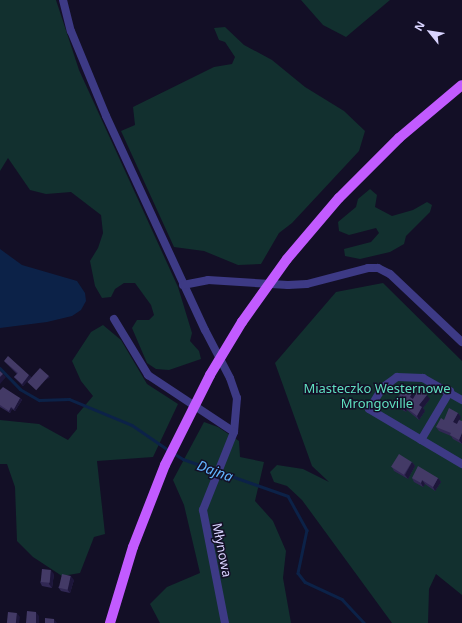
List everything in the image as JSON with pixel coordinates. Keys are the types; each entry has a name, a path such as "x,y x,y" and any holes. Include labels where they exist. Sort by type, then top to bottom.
{"main road":[{"path":"110,623 141,524 165,465 210,375 255,302 302,241 367,168 462,85"}],"street":[{"path":"63,0 86,67 183,285 234,389 237,409 234,432 148,375 114,319"},
{"path":"183,285 208,280 288,285 307,284 368,268 378,268 390,274 462,342"},
{"path":"462,400 450,392 422,378 397,377 383,387 369,409 462,464"},
{"path":"422,440 450,392"},
{"name":"Młynowa","path":"225,623 204,524 203,510 234,432"}],"green space":[{"path":"0,0 56,0 79,70 178,287 192,333 190,341 199,351 201,359 169,370 156,369 147,363 132,328 137,320 149,320 154,315 151,305 135,283 124,283 115,289 111,297 102,298 95,286 90,261 98,248 103,233 101,215 71,192 46,194 30,190 8,158 0,171"},
{"path":"301,0 390,0 346,37 323,25"},
{"path":"225,27 244,45 272,60 305,87 344,111 365,131 359,151 292,223 279,233 261,264 238,265 204,251 174,247 121,131 135,125 133,107 214,67 232,64 235,57 225,42 219,40 214,28"},
{"path":"370,189 377,195 375,207 392,216 413,210 427,202 432,205 430,212 406,236 404,244 390,252 360,259 345,256 344,249 371,242 379,233 376,228 349,235 339,231 338,222 356,207 358,199"},
{"name":"Miasteczko Westernowe Mrongoville","path":"383,283 462,361 462,595 436,574 429,589 428,623 392,623 302,500 287,486 274,482 270,472 277,465 303,469 329,482 312,466 275,363 336,292"},
{"path":"103,325 121,340 147,384 178,404 153,457 97,461 105,534 94,537 80,573 62,576 33,557 17,541 15,487 7,464 0,464 0,420 39,424 68,440 77,429 77,415 93,396 81,381 72,361 91,332"},
{"path":"204,422 218,427 239,441 240,457 264,462 255,501 273,521 286,551 283,578 291,623 160,623 150,604 167,587 200,573 184,505 173,480"}],"water":[{"path":"0,249 22,265 77,281 85,293 86,301 81,310 72,316 47,322 0,328"}],"building":[{"path":"8,356 29,375 22,384 14,377 18,373 4,361"},
{"path":"40,368 49,376 36,390 27,382"},
{"path":"3,387 20,398 14,409 11,407 9,411 0,405 0,390"},
{"path":"405,388 412,393 410,397 413,399 418,390 427,395 419,405 422,407 417,416 404,406 403,408 394,403"},
{"path":"449,408 458,413 453,422 457,424 459,420 462,421 462,433 459,440 450,435 451,433 436,427 441,418 444,420"},
{"path":"399,454 412,462 404,475 391,467"},
{"path":"418,466 438,478 433,487 422,480 421,483 412,478"},
{"path":"42,569 51,570 50,583 41,582"},
{"path":"62,574 71,576 68,590 59,588"},
{"path":"27,611 36,612 36,623 26,623"},
{"path":"8,612 17,613 16,623 7,623"},
{"path":"45,618 54,619 54,623 45,623"}],"waterway":[{"name":"Dajna","path":"0,368 20,389 39,400 69,399 132,425 170,451"},
{"name":"Dajna","path":"175,454 183,459 288,496 307,530 298,573 305,582 342,599 364,623"}]}
